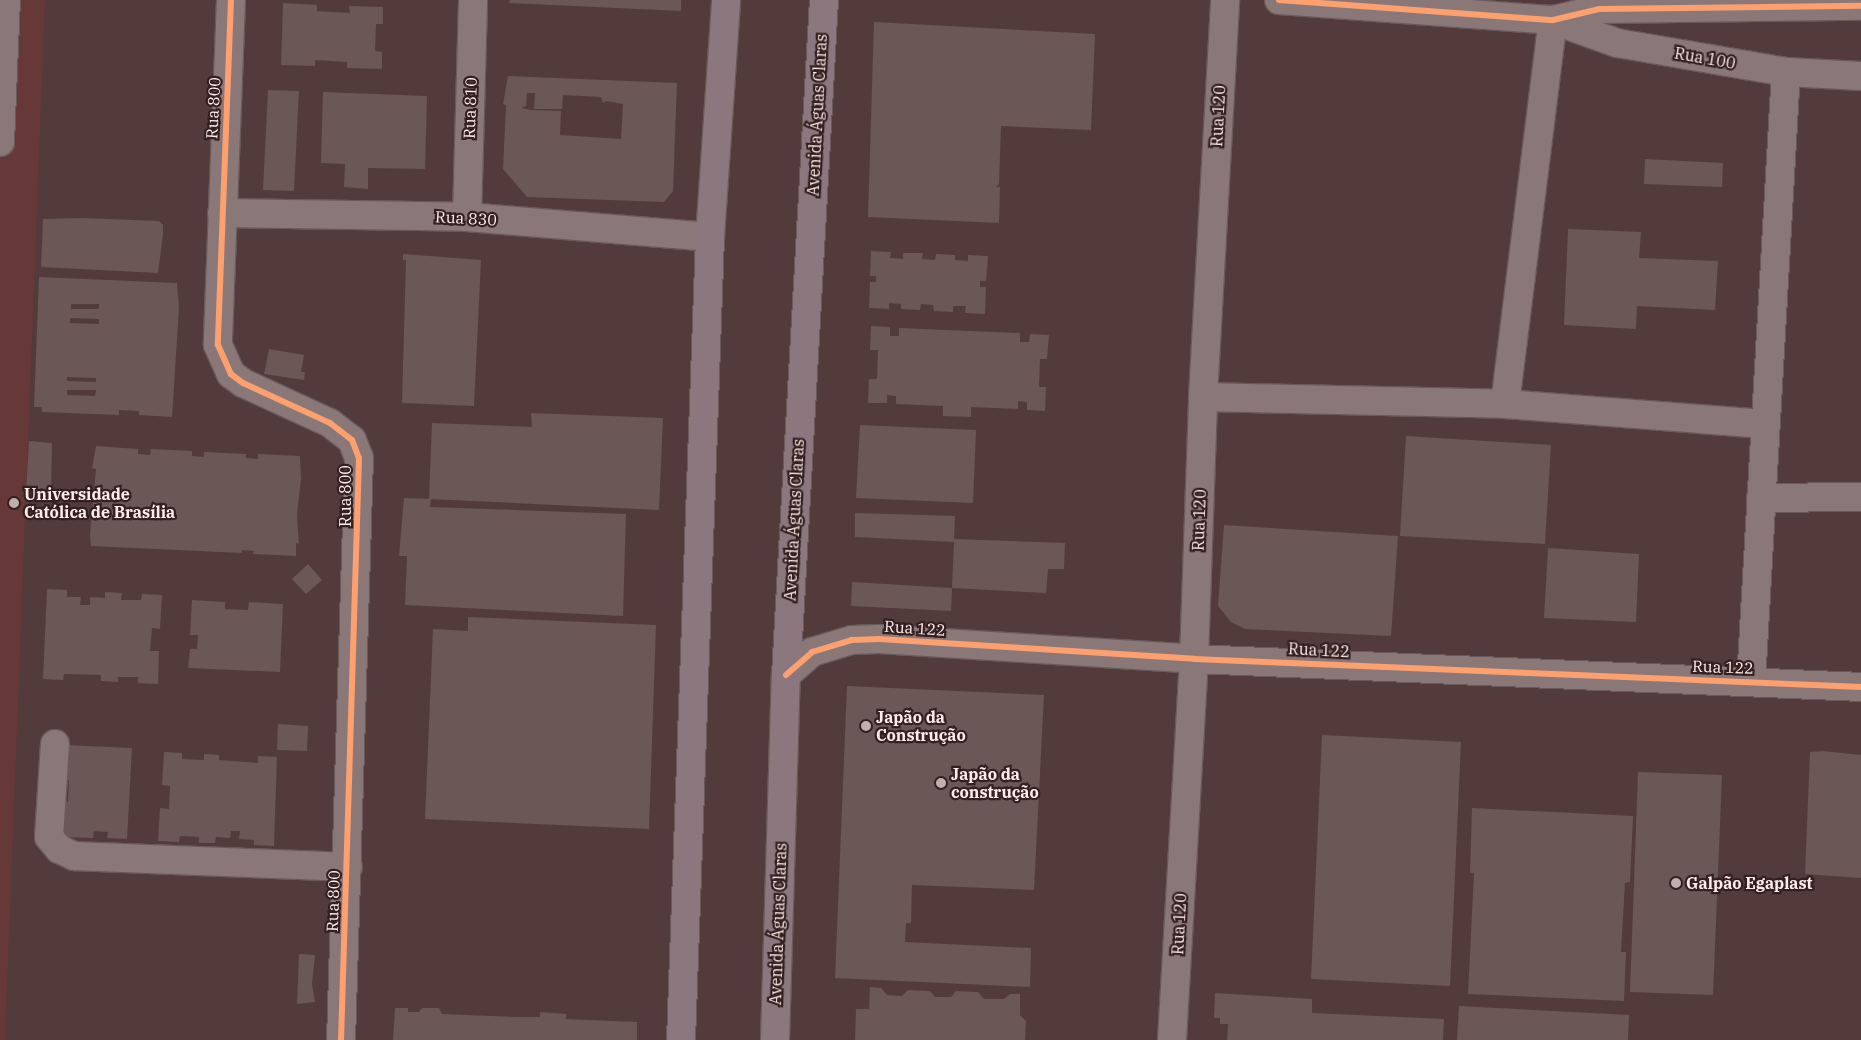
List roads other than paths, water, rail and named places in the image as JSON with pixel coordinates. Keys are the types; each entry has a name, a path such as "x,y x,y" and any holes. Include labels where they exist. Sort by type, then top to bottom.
{"main road":[{"path":"680,1040 710,237 726,0"},
{"name":"Avenida Águas Claras","path":"775,1040 786,675 824,0"}],"street":[{"path":"0,142 6,0"},
{"name":"Rua 800","path":"231,0 218,345 222,361 231,374 243,383 342,431 352,440 359,458 348,867 341,1040"},
{"name":"Rua 810","path":"467,217 473,0"},
{"name":"Rua 120","path":"1172,1040 1194,658 1203,397 1225,0"},
{"name":"Rua 100","path":"1279,0 1553,20 1617,43 1786,72 1861,76"},
{"name":"Rua 100","path":"1553,20 1598,8 1861,6"},
{"path":"1505,404 1553,20"},
{"path":"1751,682 1764,424 1786,72"},
{"name":"Rua 830","path":"222,213 467,217 710,237"},
{"path":"1203,397 1505,404 1764,424"},
{"path":"1761,498 1861,497"},
{"name":"Rua 122","path":"786,675 812,652 861,639 1194,658 1861,687"},
{"path":"55,744 49,837 59,849 74,856 348,867"}],"place":[{"name":"Universidade Católica de Brasília","path":"14,503"},
{"name":"Japão da Construção","path":"866,726"},
{"name":"Japão da construção","path":"941,783"},
{"name":"Galpão Egaplast","path":"1676,883"}]}
